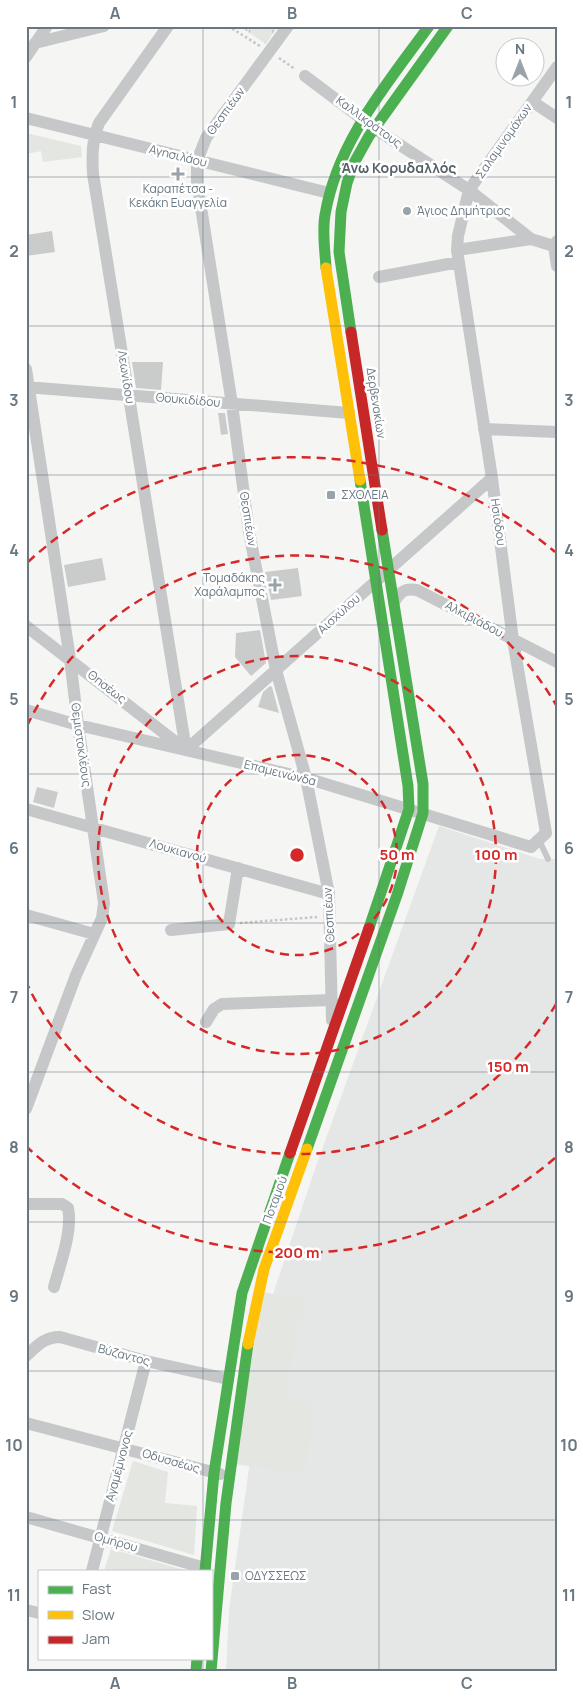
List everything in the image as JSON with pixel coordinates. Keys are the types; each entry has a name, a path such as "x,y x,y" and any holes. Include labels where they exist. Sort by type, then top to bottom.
{"street":[{"path":"26,57 47,26"},
{"path":"35,43 104,26"},
{"name":"Λεωνίδου","path":"168,26 99,123 94,135 92,154 186,750"},
{"name":"Θεσπιέων","path":"288,26 206,138 197,160 200,206 232,404 249,532 276,670 306,778 329,894 332,1000 331,1036"},
{"path":"409,809 408,786 325,255 325,215 329,193 340,159 348,143 363,118 430,26"},
{"name":"Δερβενακίων","path":"423,813 422,784 340,259 338,233 340,215 351,172 360,151 374,128 448,26"},
{"name":"Σαλαμινομάχων","path":"469,190 557,67"},
{"name":"Καλλικράτους","path":"304,76 374,128 469,190 531,239"},
{"path":"532,102 557,118"},
{"name":"Αγησιλάου","path":"26,118 329,193"},
{"name":"Ησιόδου","path":"469,190 458,236 458,256 492,478 513,640 546,833 535,843"},
{"path":"379,277 531,239 556,244 557,266"},
{"name":"Θεμιστοκλέους","path":"26,369 70,659 104,903 102,918 76,975 26,1109"},
{"name":"Θουκιδίδου","path":"28,387 349,413"},
{"path":"484,429 557,432"},
{"name":"Αισχύλου","path":"186,750 492,478"},
{"name":"Αλκιβιάδου","path":"394,602 400,592 407,588 418,590 557,662"},
{"name":"Θησέως","path":"26,626 186,750"},
{"name":"Επαμεινώνδα","path":"26,710 78,725 306,778 423,813 535,843"},
{"name":"Λουκιανού","path":"26,809 329,894"},
{"name":"Ποταμού","path":"205,1569 214,1473 236,1325 246,1280 409,809"},
{"name":"Ποταμού","path":"212,1660 228,1477 250,1326 264,1269 397,895 423,813"},
{"path":"171,930 229,924 238,868"},
{"path":"26,914 94,934"},
{"path":"206,1022 214,1009 222,1004 332,1000"},
{"path":"26,1204 62,1204 68,1208 69,1222 54,1287"},
{"name":"Βύζαντος","path":"26,1356 44,1339 52,1337 146,1361 228,1379"},
{"name":"Αγαμέμνονος","path":"92,1570 146,1361"},
{"name":"Οδυσσέως","path":"26,1423 228,1477"},
{"name":"Ομήρου","path":"26,1517 205,1569"}],"lane":[{"path":"535,843 548,860"}],"path":[{"path":"229,924 330,915"}],"shaded area":[{"path":"439,826 540,859 557,859 557,1671 226,1671 229,1610 274,1291 316,1166"}],"green space":[{"path":"239,26 278,26 266,44"},
{"path":"26,133 81,146 82,157 43,162 41,151 26,154"},
{"path":"262,1292 304,1298 301,1321 297,1321 287,1398 314,1402 305,1474 235,1464"},
{"path":"133,1461 168,1472 165,1503 197,1506 194,1555 112,1531"},
{"path":"111,1549 184,1570 104,1570"}],"building":[{"path":"52,231 55,252 26,256 26,235"},
{"path":"132,362 163,362 161,390 136,388"},
{"path":"218,413 225,413 228,434 221,435"},
{"path":"102,558 106,580 68,587 64,565"},
{"path":"298,568 302,596 271,600 265,572"},
{"path":"260,630 266,663 251,676 235,657 236,633"},
{"path":"270,686 272,687 279,713 258,707 263,692"},
{"path":"37,787 58,792 54,808 33,802"}],"traffic: fast":[{"path":"326,268 324,221 331,188 340,163 366,115 429,26"},
{"path":"351,332 339,252 341,212 347,183 354,163 369,136 448,26"},
{"path":"360,480 408,786 409,809 369,928"},
{"path":"307,1149 397,895 423,813 423,784 382,530"},
{"path":"205,1570 214,1473 242,1293 290,1153"},
{"path":"212,1660 226,1503 248,1344"},
{"path":"196,1671 197,1660"},
{"path":"211,1671 212,1660"}],"traffic: slow":[{"path":"326,268 360,480"},
{"path":"248,1344 264,1269 307,1149"}],"traffic: jam":[{"path":"351,332 382,530"},
{"path":"290,1153 369,928"}],"place":[{"name":"Καραπέτσα - Κεκάκη Ευαγγελία","path":"178,174"},
{"name":"Άγιος Δημήτριος","path":"407,211"},
{"name":"ΣΧΟΛΕΙΑ","path":"331,495"},
{"name":"Τομαδάκης Χαράλαμπος","path":"275,585"},
{"name":"ΟΔYΣΣΕΩΣ","path":"235,1576"}],"district":[{"name":"Άνω Κορυδαλλός","path":"399,168"}]}
